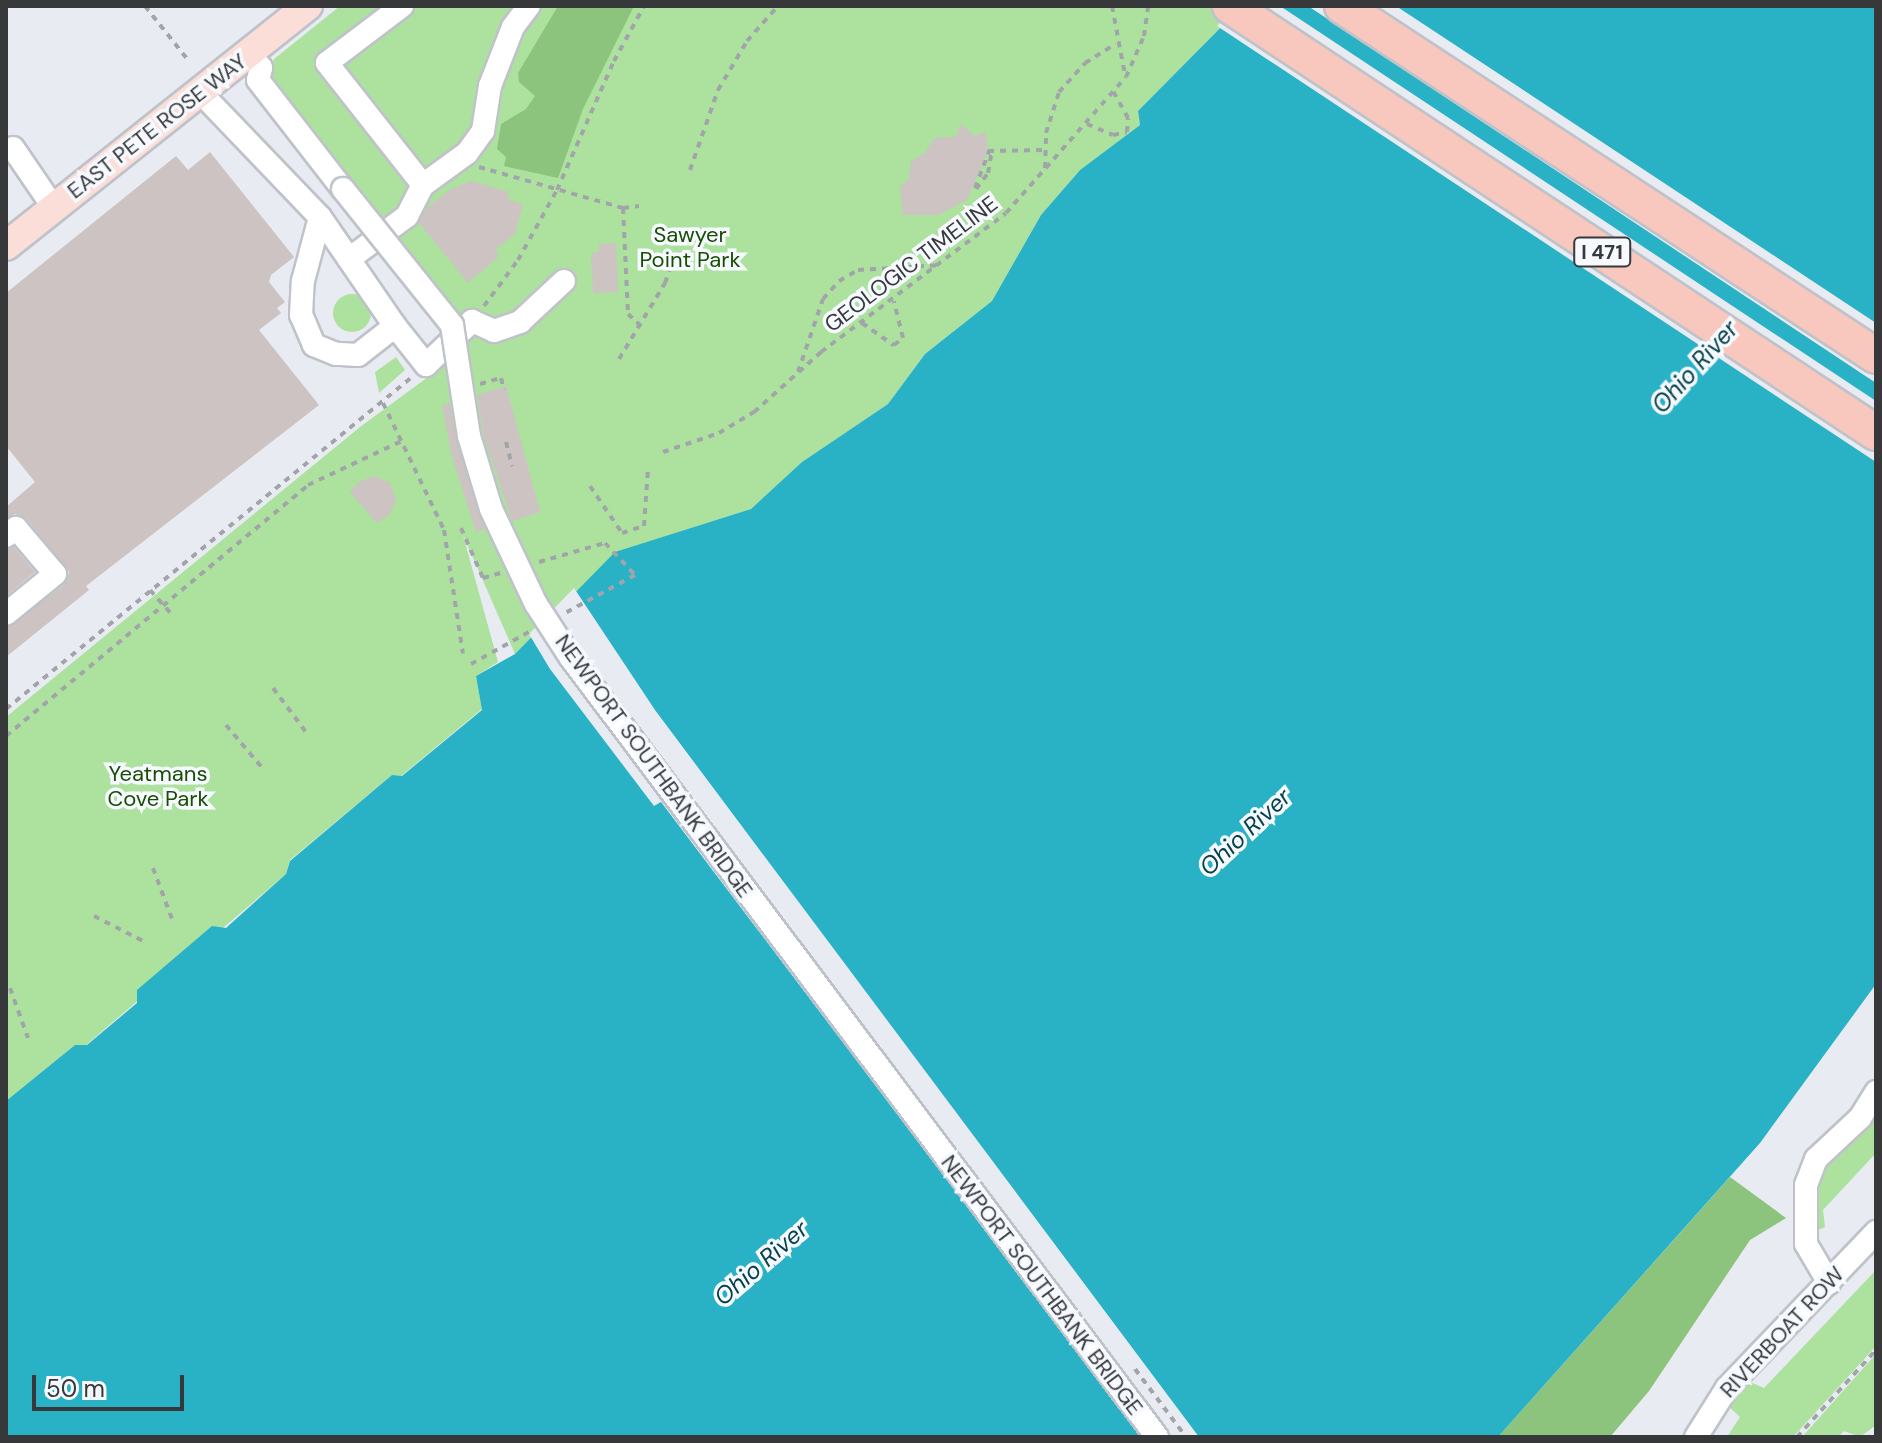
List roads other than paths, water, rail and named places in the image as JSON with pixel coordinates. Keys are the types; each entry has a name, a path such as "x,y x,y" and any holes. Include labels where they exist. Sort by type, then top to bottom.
{"highway":[{"name":"I 471","path":"1230,6 1876,433"},
{"path":"1342,6 1876,356"}],"main road":[{"name":"EAST PETE ROSE WAY","path":"6,246 308,6"}],"street":[{"path":"402,6 327,63 423,185"},
{"path":"349,259 407,216 423,185 467,153 483,131 490,86 513,27 529,6"},
{"name":"NEWPORT SOUTHBANK BRIDGE","path":"249,53 261,68 258,80 452,325 469,436 491,509 536,604 571,658 1157,1437"},
{"path":"200,92 320,217 395,326 426,365 472,321 484,331 520,322 564,281"},
{"path":"13,148 54,208"},
{"path":"320,217 303,281 301,315 314,345 336,354 358,355 395,326"},
{"path":"6,536 16,528 55,574 6,614"},
{"path":"1829,1283 1806,1244 1806,1185 1816,1159 1860,1118 1876,1092"},
{"name":"RIVERBOAT ROW","path":"1696,1437 1727,1388 1876,1232"}],"water":[{"name":"Ohio River","path":"1242,6 1876,6 1876,984 1760,1143 1498,1437 6,1437 6,1101 75,1045 87,1045 137,1003 137,990 212,926 226,928 286,874 290,861 392,775 402,776 482,710 476,676 515,654 615,552 751,509 802,462 888,404 925,354 992,301 1041,215 1080,170 1140,125 1138,111"}],"park label":[{"name":"Sawyer Point Park","path":"690,246"},
{"name":"Yeatmans Cove Park","path":"158,786"}]}
